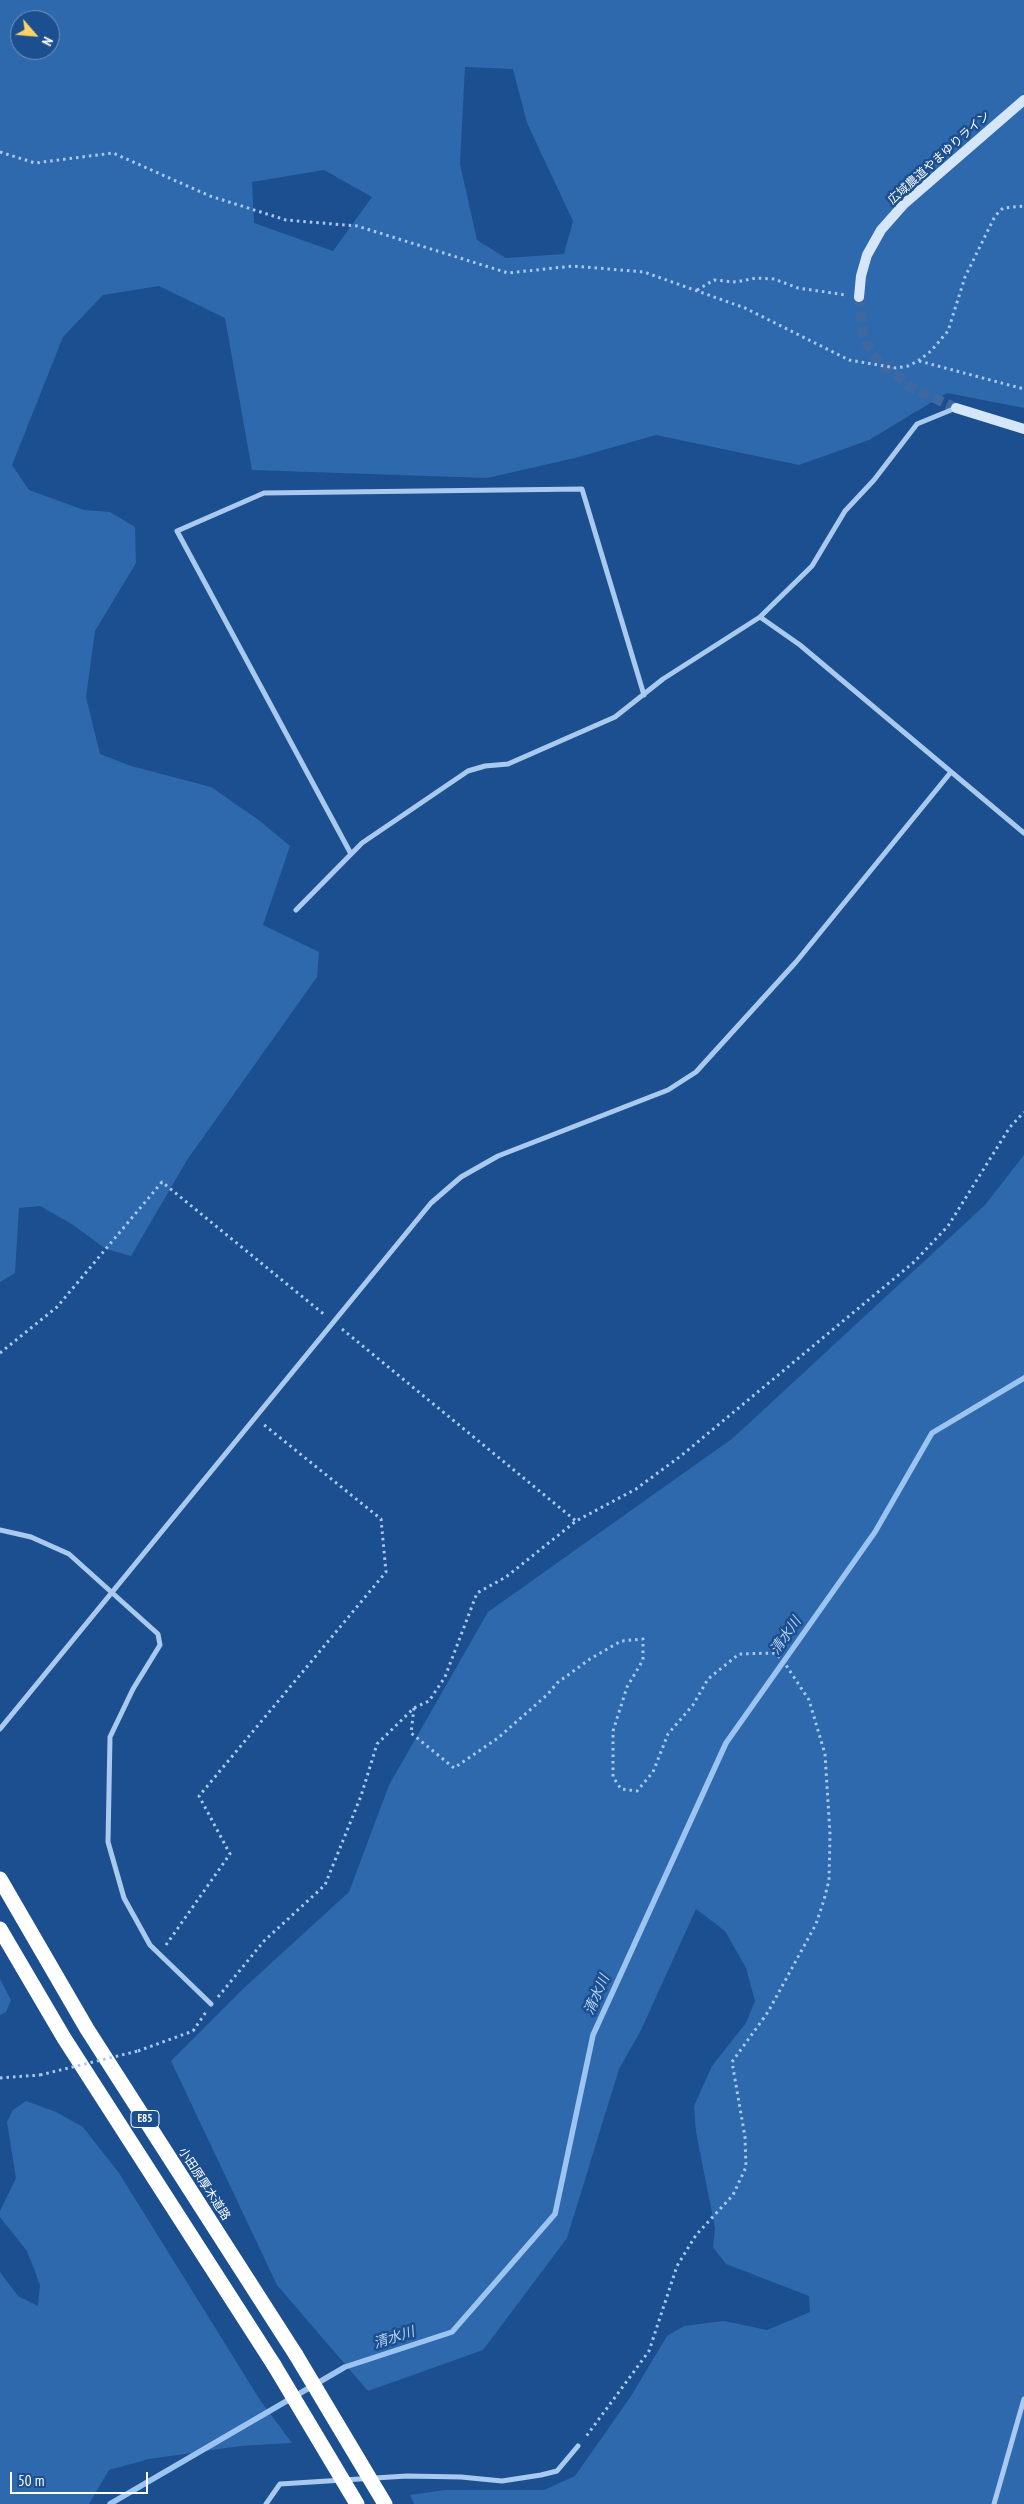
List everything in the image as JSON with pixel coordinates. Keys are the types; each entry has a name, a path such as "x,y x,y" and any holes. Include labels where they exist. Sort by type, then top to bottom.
{"highway":[{"name":"小田原厚木道路","path":"0,1879 86,2029 296,2355 385,2504"},
{"name":"E85","path":"0,1929 64,2038 274,2366 357,2504"}],"street":[{"name":"広域農道やまゆりライン","path":"859,297 861,276 867,256 880,230 904,204 1024,100"},
{"path":"296,910 362,843 468,771 485,766 508,764 615,717 663,679 760,617 812,566 845,511 874,480 917,424 956,408 1024,429"},
{"path":"351,854 177,531 264,493 582,489 644,695"},
{"path":"760,617 800,645 1024,833"},
{"path":"0,1728 431,1203 461,1178 498,1156 668,1090 696,1072 796,962 951,772"},
{"path":"0,1530 32,1537 69,1554 158,1634 160,1645 133,1689 110,1737 108,1842 124,1898 150,1945 211,2004"},
{"path":"994,2504 1024,2399"},
{"path":"266,2504 280,2484 407,2476 461,2477 502,2481 541,2475 557,2471 578,2446"}],"path":[{"path":"0,152 34,163 113,153 210,196 279,218 357,226 508,273 573,266 644,272 745,308 848,360 896,368 908,366 931,352 948,331 958,293 996,216 1003,208 1024,206"},
{"path":"697,290 714,280 736,282 756,278 774,279 798,288 859,297"},
{"path":"918,361 1024,389"},
{"path":"0,2078 40,2075 138,2051 193,2031 211,2004 264,1941 326,1885 360,1796 377,1744 414,1708 429,1701 445,1676 477,1593 506,1577 576,1521 636,1489 682,1455 914,1262 948,1226 1010,1127 1024,1112"},
{"path":"0,1353 57,1307 162,1182 576,1521"},
{"path":"159,1954 230,1854 199,1796 386,1572 381,1519 255,1417"},
{"path":"414,1708 411,1733 454,1768 498,1738 530,1711 557,1683 590,1659 621,1641 643,1638 643,1660 627,1687 613,1731 613,1777 621,1789 637,1791 653,1772 668,1734 693,1705 708,1679 739,1654 773,1652 782,1659 809,1700 825,1754 830,1834 828,1880 824,1900 816,1924 768,2012 732,2062 745,2137 746,2167 733,2195 696,2235 677,2266 649,2351 578,2446"}],"shaded area":[{"path":"0,0 1024,0 1024,408 947,393 869,440 799,465 656,435 575,458 487,478 252,470 225,318 159,286 103,295 63,337 12,465 29,490 84,510 110,512 135,527 136,563 95,631 86,697 100,754 131,766 211,787 260,821 290,846 263,925 319,952 317,977 187,1160 131,1256 106,1249 70,1223 40,1206 19,1208 15,1273 0,1282","holes":["465,67 513,69 527,123 573,221 564,254 506,258 477,240 460,164","324,170 372,197 333,251 254,223 252,182"]},
{"path":"1024,1155 1024,2504 414,2504 410,2495 445,2490 544,2490 575,2476 631,2396 667,2336 684,2326 724,2321 767,2330 810,2312 809,2296 726,2264 713,2247 715,2228 696,2132 694,2106 712,2066 746,2023 755,2001 746,1968 725,1931 696,1909 641,2030 619,2069 567,2238 483,2350 368,2391 277,2285 171,2061 245,1987 349,1892 389,1785 488,1612 733,1438 985,1205"},
{"path":"0,1979 11,2000 6,2012 0,2015"},
{"path":"26,2101 56,2112 83,2127 119,2173 260,2400 292,2443 240,2446 149,2459 109,2470 89,2504 0,2504 0,2272 18,2296 38,2306 40,2285 27,2251 0,2217 0,2211 16,2178 7,2122 13,2110"}],"waterway":[{"name":"清水川","path":"110,2504 345,2367 452,2332 555,2214 593,2035 726,1743 875,1532 932,1433 1024,1378"}],"tunnel":[{"path":"859,297 863,333 870,350 878,360 910,387 956,408"}]}
